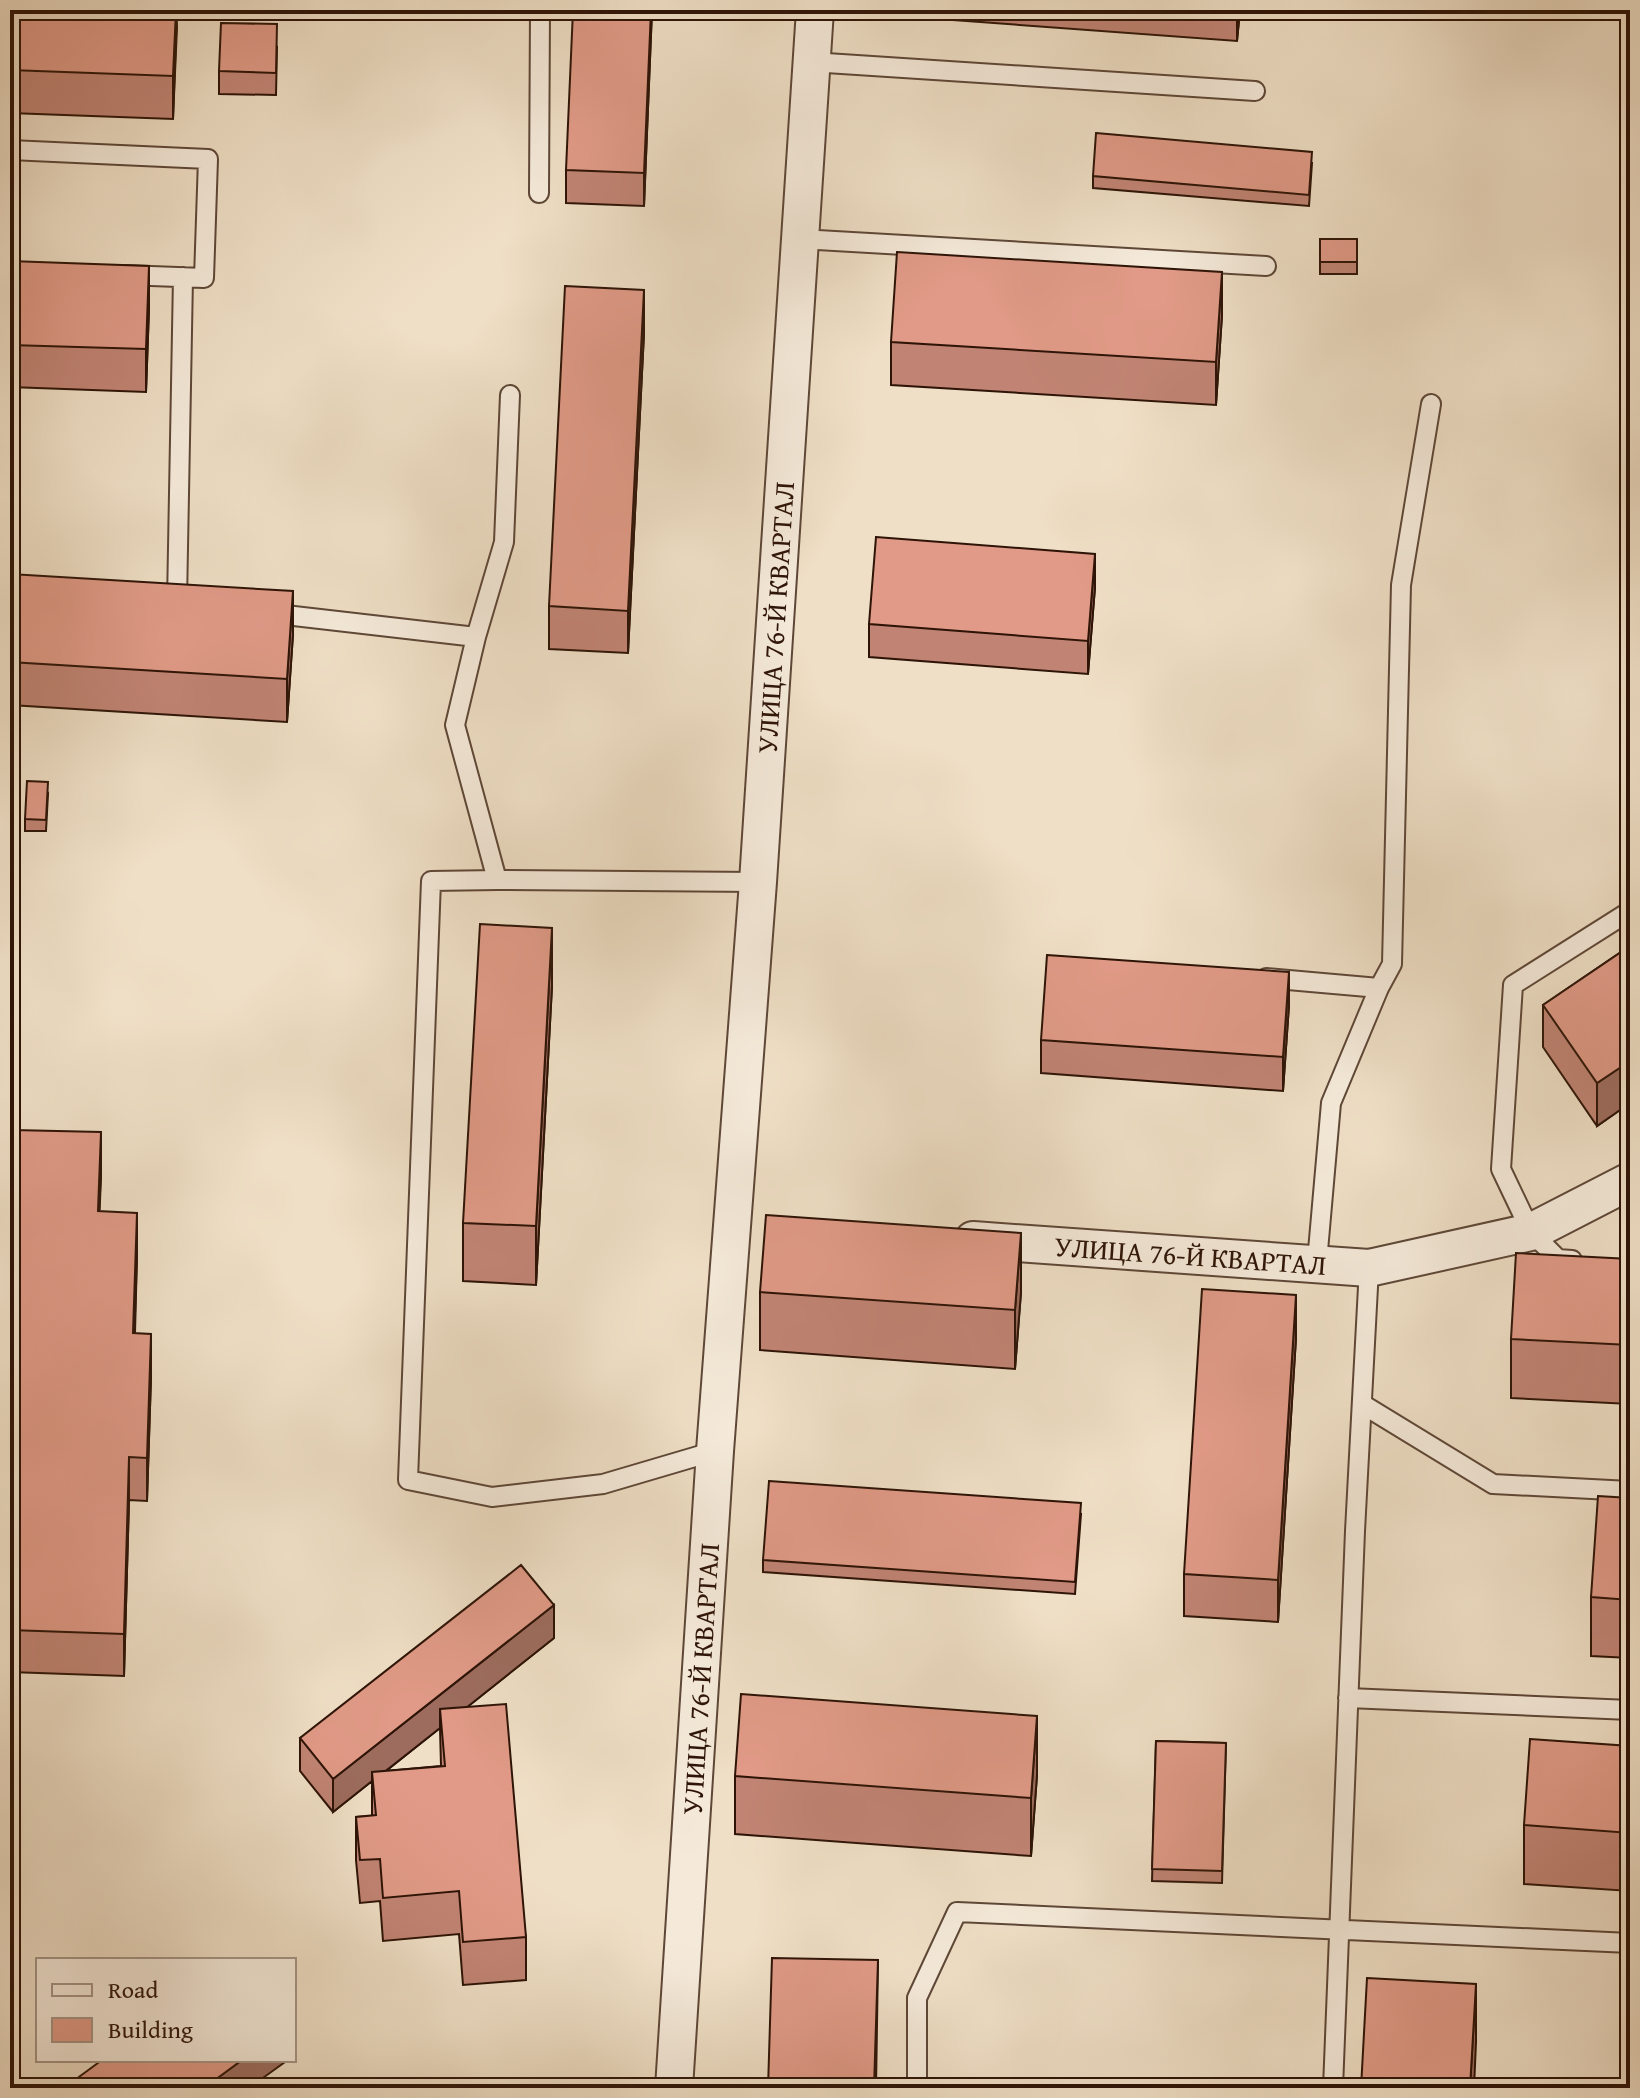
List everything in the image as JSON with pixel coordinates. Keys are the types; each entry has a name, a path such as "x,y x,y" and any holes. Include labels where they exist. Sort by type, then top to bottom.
{"street":[{"name":"УЛИЦА 76-Й КВАРТАЛ","path":"674,2088 715,1451 750,1225 758,882 815,10"},
{"name":"УЛИЦА 76-Й КВАРТАЛ","path":"939,1237 1369,1268 1531,1232 1630,1181"}],"lane":[{"path":"539,193 540,10"},
{"path":"811,62 1255,91"},
{"path":"10,150 208,159 204,278 105,274"},
{"path":"800,239 1266,266"},
{"path":"178,602 183,277"},
{"path":"497,880 455,725 476,637 504,542 510,395"},
{"path":"1317,1262 1331,1103 1392,964 1401,585 1431,404"},
{"path":"256,611 476,637"},
{"path":"715,1451 603,1484 492,1497 408,1480 431,881 758,882"},
{"path":"1587,1261 1558,1259 1531,1232 1501,1169 1513,985 1630,911"},
{"path":"1242,976 1379,988"},
{"path":"1333,2088 1369,1268"},
{"path":"1362,1404 1493,1484 1630,1491"},
{"path":"1348,1698 1630,1710"},
{"path":"917,2088 917,1998 957,1912 1630,1943"}],"building":[{"path":"10,10 176,10 173,76 10,70"},
{"path":"573,10 651,10 644,173 566,170"},
{"path":"221,23 277,24 276,73 219,71"},
{"path":"1096,133 1312,152 1309,195 1093,176"},
{"path":"1320,239 1357,239 1357,262 1320,262"},
{"path":"897,252 1222,272 1216,362 891,342"},
{"path":"10,261 149,266 146,349 10,345"},
{"path":"565,286 644,290 628,611 549,606"},
{"path":"876,537 1095,554 1088,641 869,624"},
{"path":"10,574 293,591 287,679 10,662"},
{"path":"10,763 18,764 15,821 10,820"},
{"path":"27,781 48,782 46,820 25,819"},
{"path":"480,924 552,928 536,1226 463,1223"},
{"path":"1630,946 1630,1061 1597,1083 1543,1005"},
{"path":"1047,955 1289,972 1283,1057 1041,1040"},
{"path":"10,1110 13,1110 13,1130 101,1132 98,1211 137,1213 133,1333 151,1334 147,1458 129,1457 124,1634 10,1630"},
{"path":"766,1215 1021,1233 1015,1310 760,1292"},
{"path":"1516,1253 1630,1259 1630,1345 1511,1339"},
{"path":"1202,1289 1296,1295 1278,1580 1184,1574"},
{"path":"769,1481 1081,1503 1075,1582 763,1560"},
{"path":"1598,1496 1630,1498 1630,1600 1591,1597"},
{"path":"521,1565 554,1605 333,1779 300,1738"},
{"path":"741,1694 1037,1716 1031,1798 735,1776"},
{"path":"506,1704 526,1937 463,1942 459,1891 383,1898 380,1859 360,1860 356,1817 376,1815 372,1772 445,1766 440,1709"},
{"path":"1530,1739 1630,1746 1630,1833 1524,1825"},
{"path":"1156,1741 1226,1743 1222,1871 1152,1869"},
{"path":"772,1958 878,1960 874,2088 768,2088"},
{"path":"1367,1978 1476,1984 1470,2088 1361,2088"},
{"path":"99,2062 239,2062 204,2088 64,2088"}]}
